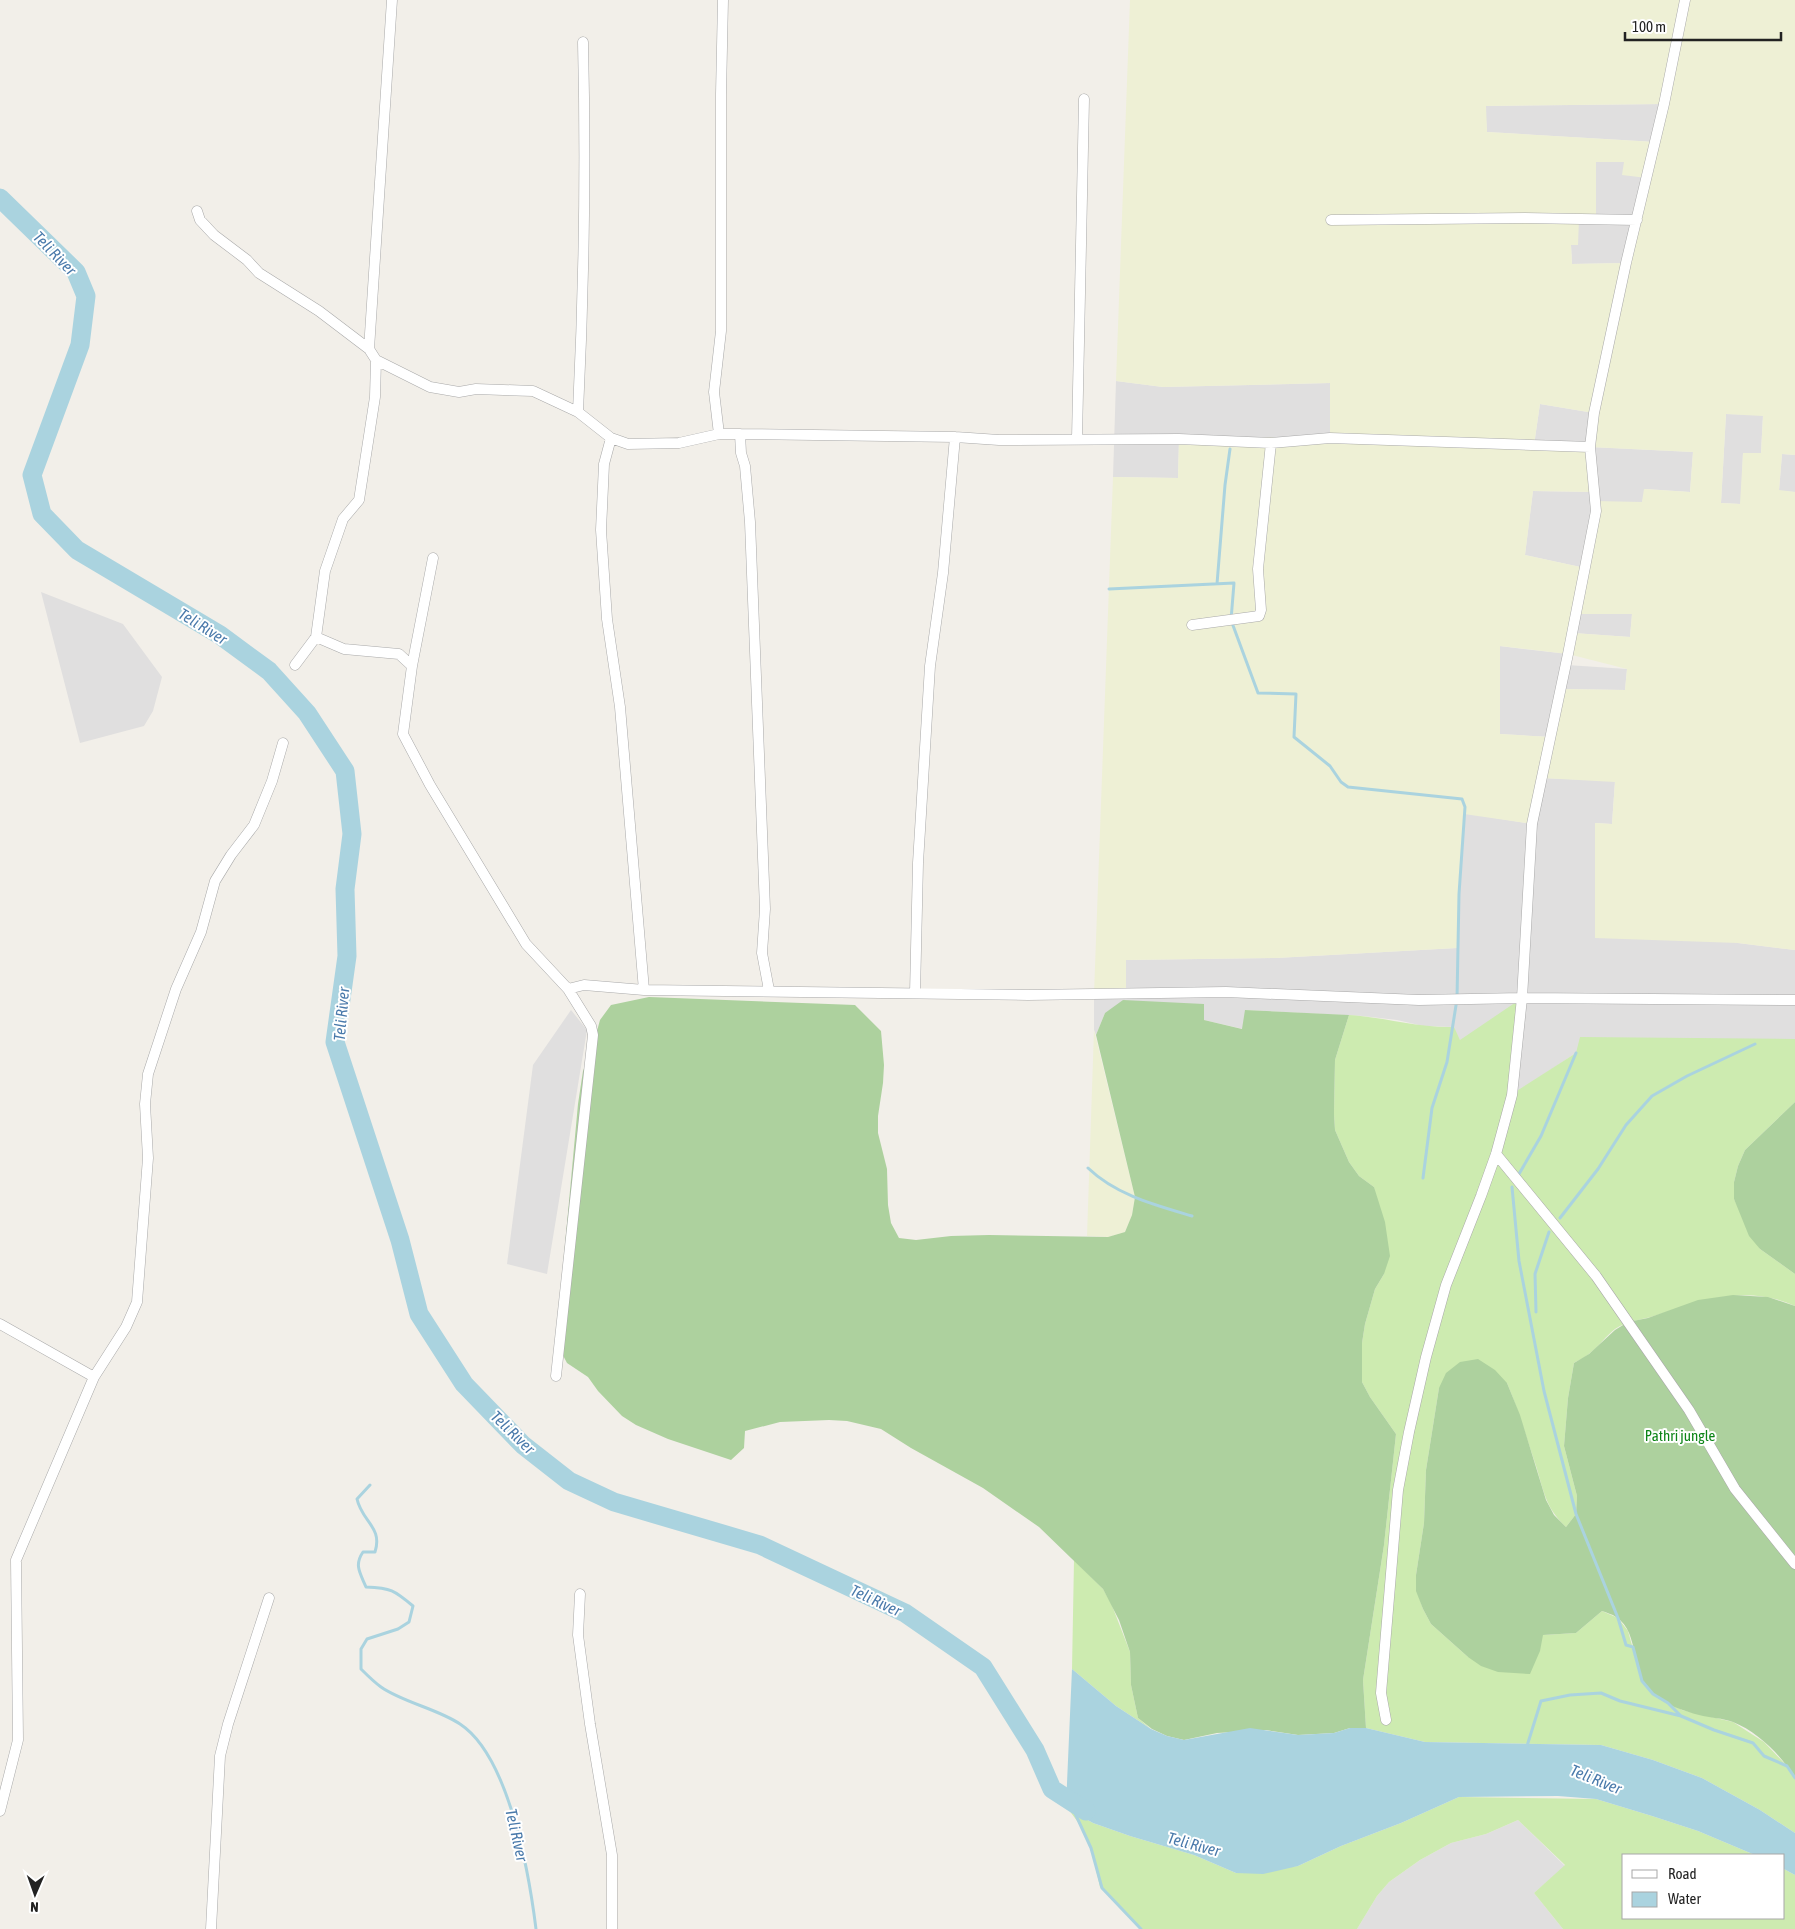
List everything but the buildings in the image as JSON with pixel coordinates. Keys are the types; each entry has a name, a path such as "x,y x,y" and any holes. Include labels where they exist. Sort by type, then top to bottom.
{"street":[{"path":"369,349 392,0"},
{"path":"719,434 714,392 721,330 721,94 724,0"},
{"path":"1386,1720 1381,1693 1398,1490 1426,1357 1446,1285 1496,1154 1512,1095 1522,998 1532,824 1596,511 1590,447 1594,412 1664,104 1685,0"},
{"path":"578,412 586,144 583,42"},
{"path":"1077,439 1084,99"},
{"path":"197,211 200,220 214,235 247,260 259,273 319,311 369,349 376,360 430,387 459,392 476,390 533,391 578,412 611,438 628,444 679,443 719,434 740,434 956,437 1000,440 1179,439 1271,443 1330,438 1590,447"},
{"path":"1331,220 1525,218 1637,220"},
{"path":"295,664 316,637 324,571 342,519 359,500 362,491 375,396 376,360"},
{"path":"740,434 741,452 745,466 750,531 765,909 762,953 769,990"},
{"path":"915,993 918,863 930,666 943,573 956,437"},
{"path":"611,438 604,464 601,530 605,600 620,707 644,990"},
{"path":"1192,625 1260,616 1258,569 1271,443"},
{"path":"432,558 412,666 403,734 430,786 526,944 568,989 591,1026 593,1035 556,1376"},
{"path":"316,637 344,649 399,654 412,666"},
{"path":"0,1811 18,1740 16,1560 94,1377 126,1327 137,1302 148,1158 145,1104 148,1074 176,988 201,932 215,881 231,855 254,825 272,781 284,743"},
{"path":"568,989 584,986 644,990 915,993 1226,992 1419,1000 1522,998 1795,1000"},
{"path":"1496,1154 1596,1276 1690,1410 1735,1489 1795,1564"},
{"path":"0,1324 94,1377"},
{"path":"580,1594 578,1635 590,1724 612,1855 612,1929"},
{"path":"211,1929 220,1756 228,1724 268,1598"}],"shaded area":[{"path":"1664,104 1655,142 1487,132 1485,106"},
{"path":"1596,162 1624,162 1647,178 1626,263 1572,264 1571,245 1578,219 1596,219"},
{"path":"1116,381 1163,387 1330,383 1330,438 1290,437 1179,440 1178,478 1113,477"},
{"path":"1540,404 1594,413 1590,447 1693,452 1690,492 1645,489 1642,503 1585,568 1525,555 1533,491 1594,492 1534,445"},
{"path":"1726,414 1763,415 1761,453 1743,453 1741,504 1721,503"},
{"path":"1782,454 1795,455 1795,492 1779,491"},
{"path":"41,592 123,624 162,677 153,711 144,726 80,743"},
{"path":"1576,614 1632,614 1630,637 1573,633"},
{"path":"1499,646 1568,654 1567,665 1627,669 1625,690 1561,689 1550,737 1500,734"},
{"path":"1542,778 1615,781 1612,824 1595,823 1738,943 1795,950 1795,1039 1611,1039 1576,1053 1512,1095 1460,1040 1453,1027 1423,1026 1397,1020 1363,1016 1246,1010 1243,1029 1204,1020 1204,1004 1105,1013 1096,1035 1094,1030 1094,994 1126,960 1276,958 1457,948 1464,813 1532,824"},
{"path":"571,1010 587,1030 547,1274 507,1264 533,1065"},
{"path":"1518,1820 1565,1866 1534,1893 1563,1929 1357,1929 1377,1896 1389,1882 1420,1860 1451,1843 1486,1834"}],"green space":[{"path":"1130,0 1795,0 1795,455 1782,454 1779,490 1795,492 1795,950 1738,943 1595,938 1595,823 1612,824 1615,782 1542,778 1532,824 1464,814 1457,948 1276,958 1126,960 1126,993 1094,994 1113,477 1178,478 1179,439 1330,438 1330,383 1163,387 1116,381","holes":["1664,104 1655,142 1487,132 1486,106","1596,162 1624,162 1622,175 1647,178 1626,263 1572,264 1571,245 1578,245 1579,219 1596,219","1540,404 1594,413 1590,447 1534,445","1726,414 1763,416 1761,453 1743,453 1740,504 1721,503","1590,447 1693,452 1690,492 1644,489 1642,502 1595,501 1585,568 1525,555 1533,491 1594,492","1576,614 1632,614 1630,637 1573,633","1500,646 1568,654 1627,669 1625,690 1561,689 1550,737 1500,734"]},
{"path":"649,997 855,1005 881,1031 884,1065 878,1133 887,1169 888,1205 891,1223 899,1238 916,1240 951,1236 989,1235 1108,1237 1125,1232 1132,1215 1135,1197 1096,1035 1105,1013 1123,1000 1204,1004 1204,1020 1242,1029 1245,1010 1349,1015 1335,1060 1335,1130 1349,1162 1359,1176 1374,1187 1385,1222 1390,1256 1384,1274 1375,1289 1365,1324 1362,1343 1362,1382 1370,1397 1396,1434 1384,1545 1363,1680 1366,1728 1350,1728 1334,1733 1298,1735 1266,1730 1217,1733 1184,1740 1167,1736 1152,1729 1138,1718 1131,1685 1130,1652 1119,1620 1103,1589 1039,1527 983,1488 881,1429 847,1421 780,1422 745,1431 744,1448 731,1460 668,1439 636,1425 622,1416 598,1391 588,1377 567,1363 556,1342 578,1104 583,1071 591,1053 600,1020 611,1005"},
{"path":"1522,998 1512,1094 1576,1053 1580,1037 1795,1039 1795,1102 1745,1150 1734,1182 1734,1199 1760,1249 1795,1274 1795,1306 1777,1299 1759,1296 1742,1295 1707,1300 1620,1326 1588,1354 1574,1363 1568,1398 1564,1446 1577,1496 1576,1514 1566,1527 1549,1505 1507,1383 1439,1388 1426,1470 1424,1523 1416,1575 1417,1591 1423,1609 1431,1624 1468,1657 1543,1635 1576,1633 1602,1611 1618,1618 1628,1631 1642,1681 1682,1710 1733,1722 1764,1742 1787,1766 1795,1778 1795,1833 1760,1810 1702,1778 1653,1760 1601,1745 1425,1742 1366,1728 1363,1680 1384,1545 1396,1434 1370,1397 1362,1382 1362,1343 1365,1324 1375,1289 1384,1274 1374,1187 1359,1176 1349,1162 1335,1130 1335,1060 1349,1015 1427,1026 1454,1027 1460,1040"},
{"path":"1094,1030 1135,1197 1132,1215 1125,1232 1109,1237 1087,1236"},
{"path":"1795,1102 1795,1274 1760,1249 1749,1236 1734,1199 1734,1182 1745,1150"},
{"name":"Pathri jungle","path":"1733,1295 1768,1297 1795,1306 1795,1778 1768,1745 1742,1726 1729,1721 1681,1710 1654,1695 1646,1687 1641,1677 1629,1633 1624,1624 1613,1615 1602,1611 1576,1633 1543,1635 1540,1651 1530,1674 1498,1672 1481,1666 1468,1657 1431,1624 1416,1591 1416,1575 1424,1523 1426,1470 1439,1388 1446,1373 1460,1362 1478,1359 1495,1370 1507,1383 1520,1415 1546,1500 1554,1515 1566,1527 1576,1514 1577,1496 1564,1446 1568,1398 1574,1363 1589,1354 1615,1330 1628,1322 1648,1318 1698,1300"},
{"path":"1074,1560 1103,1589 1111,1603 1130,1652 1131,1685 1138,1718 1151,1729 1116,1706 1072,1669"},
{"path":"1459,1797 1596,1799 1698,1831 1753,1854 1622,1854 1622,1919 1785,1919 1785,1870 1795,1875 1795,1929 1563,1929 1534,1893 1565,1865 1518,1820 1486,1834 1451,1843 1420,1860 1389,1882 1377,1896 1357,1929 1141,1929 1100,1887 1091,1848 1083,1829 1066,1806 1093,1823 1194,1855 1236,1873 1298,1866 1341,1846 1401,1823"}],"water":[{"path":"1072,1669 1116,1706 1151,1729 1167,1736 1184,1740 1250,1728 1298,1735 1334,1733 1350,1728 1366,1728 1425,1742 1601,1745 1653,1760 1702,1778 1760,1810 1795,1833 1795,1875 1785,1870 1785,1854 1753,1854 1698,1831 1596,1799 1558,1796 1459,1797 1298,1866 1263,1874 1236,1873 1194,1855 1093,1823 1066,1806"}],"waterway":[{"name":"Teli River","path":"0,198 76,272 86,296 80,345 32,475 42,514 77,550 220,635 269,671 307,713 345,771 352,834 345,889 347,956 335,1042 400,1240 419,1314 464,1384 523,1445 569,1481 614,1502 760,1545 905,1613 983,1667 1035,1750 1052,1789 1086,1811"},
{"path":"1217,584 1225,485 1230,449"},
{"path":"1109,589 1234,583 1231,620 1258,693 1296,694 1294,737 1330,766 1341,782 1348,787 1462,799 1465,807 1459,894 1457,999 1447,1062 1432,1108 1423,1178"},
{"path":"1560,1218 1598,1169 1626,1125 1652,1096 1687,1076 1755,1044"},
{"path":"1519,1174 1541,1136 1576,1053"},
{"path":"1088,1168 1123,1192 1150,1203 1192,1216"},
{"path":"1512,1187 1519,1261 1544,1391 1576,1514 1618,1618 1626,1645 1633,1647 1642,1681 1653,1694 1668,1703 1681,1716 1714,1730 1753,1743 1764,1756 1787,1766 1795,1778"},
{"path":"1536,1312 1535,1274 1549,1232"},
{"name":"Teli River","path":"370,1485 357,1499 374,1530 377,1543 375,1552 363,1552 360,1557 358,1565 360,1573 366,1587 392,1591 413,1606 409,1622 398,1629 367,1639 361,1649 361,1669 381,1687 460,1724 477,1740 492,1762 504,1788 522,1848 536,1929"},
{"path":"1527,1746 1541,1701 1570,1695 1601,1693 1620,1701 1681,1716"},
{"path":"1074,1811 1091,1848 1102,1888 1141,1929"}]}
